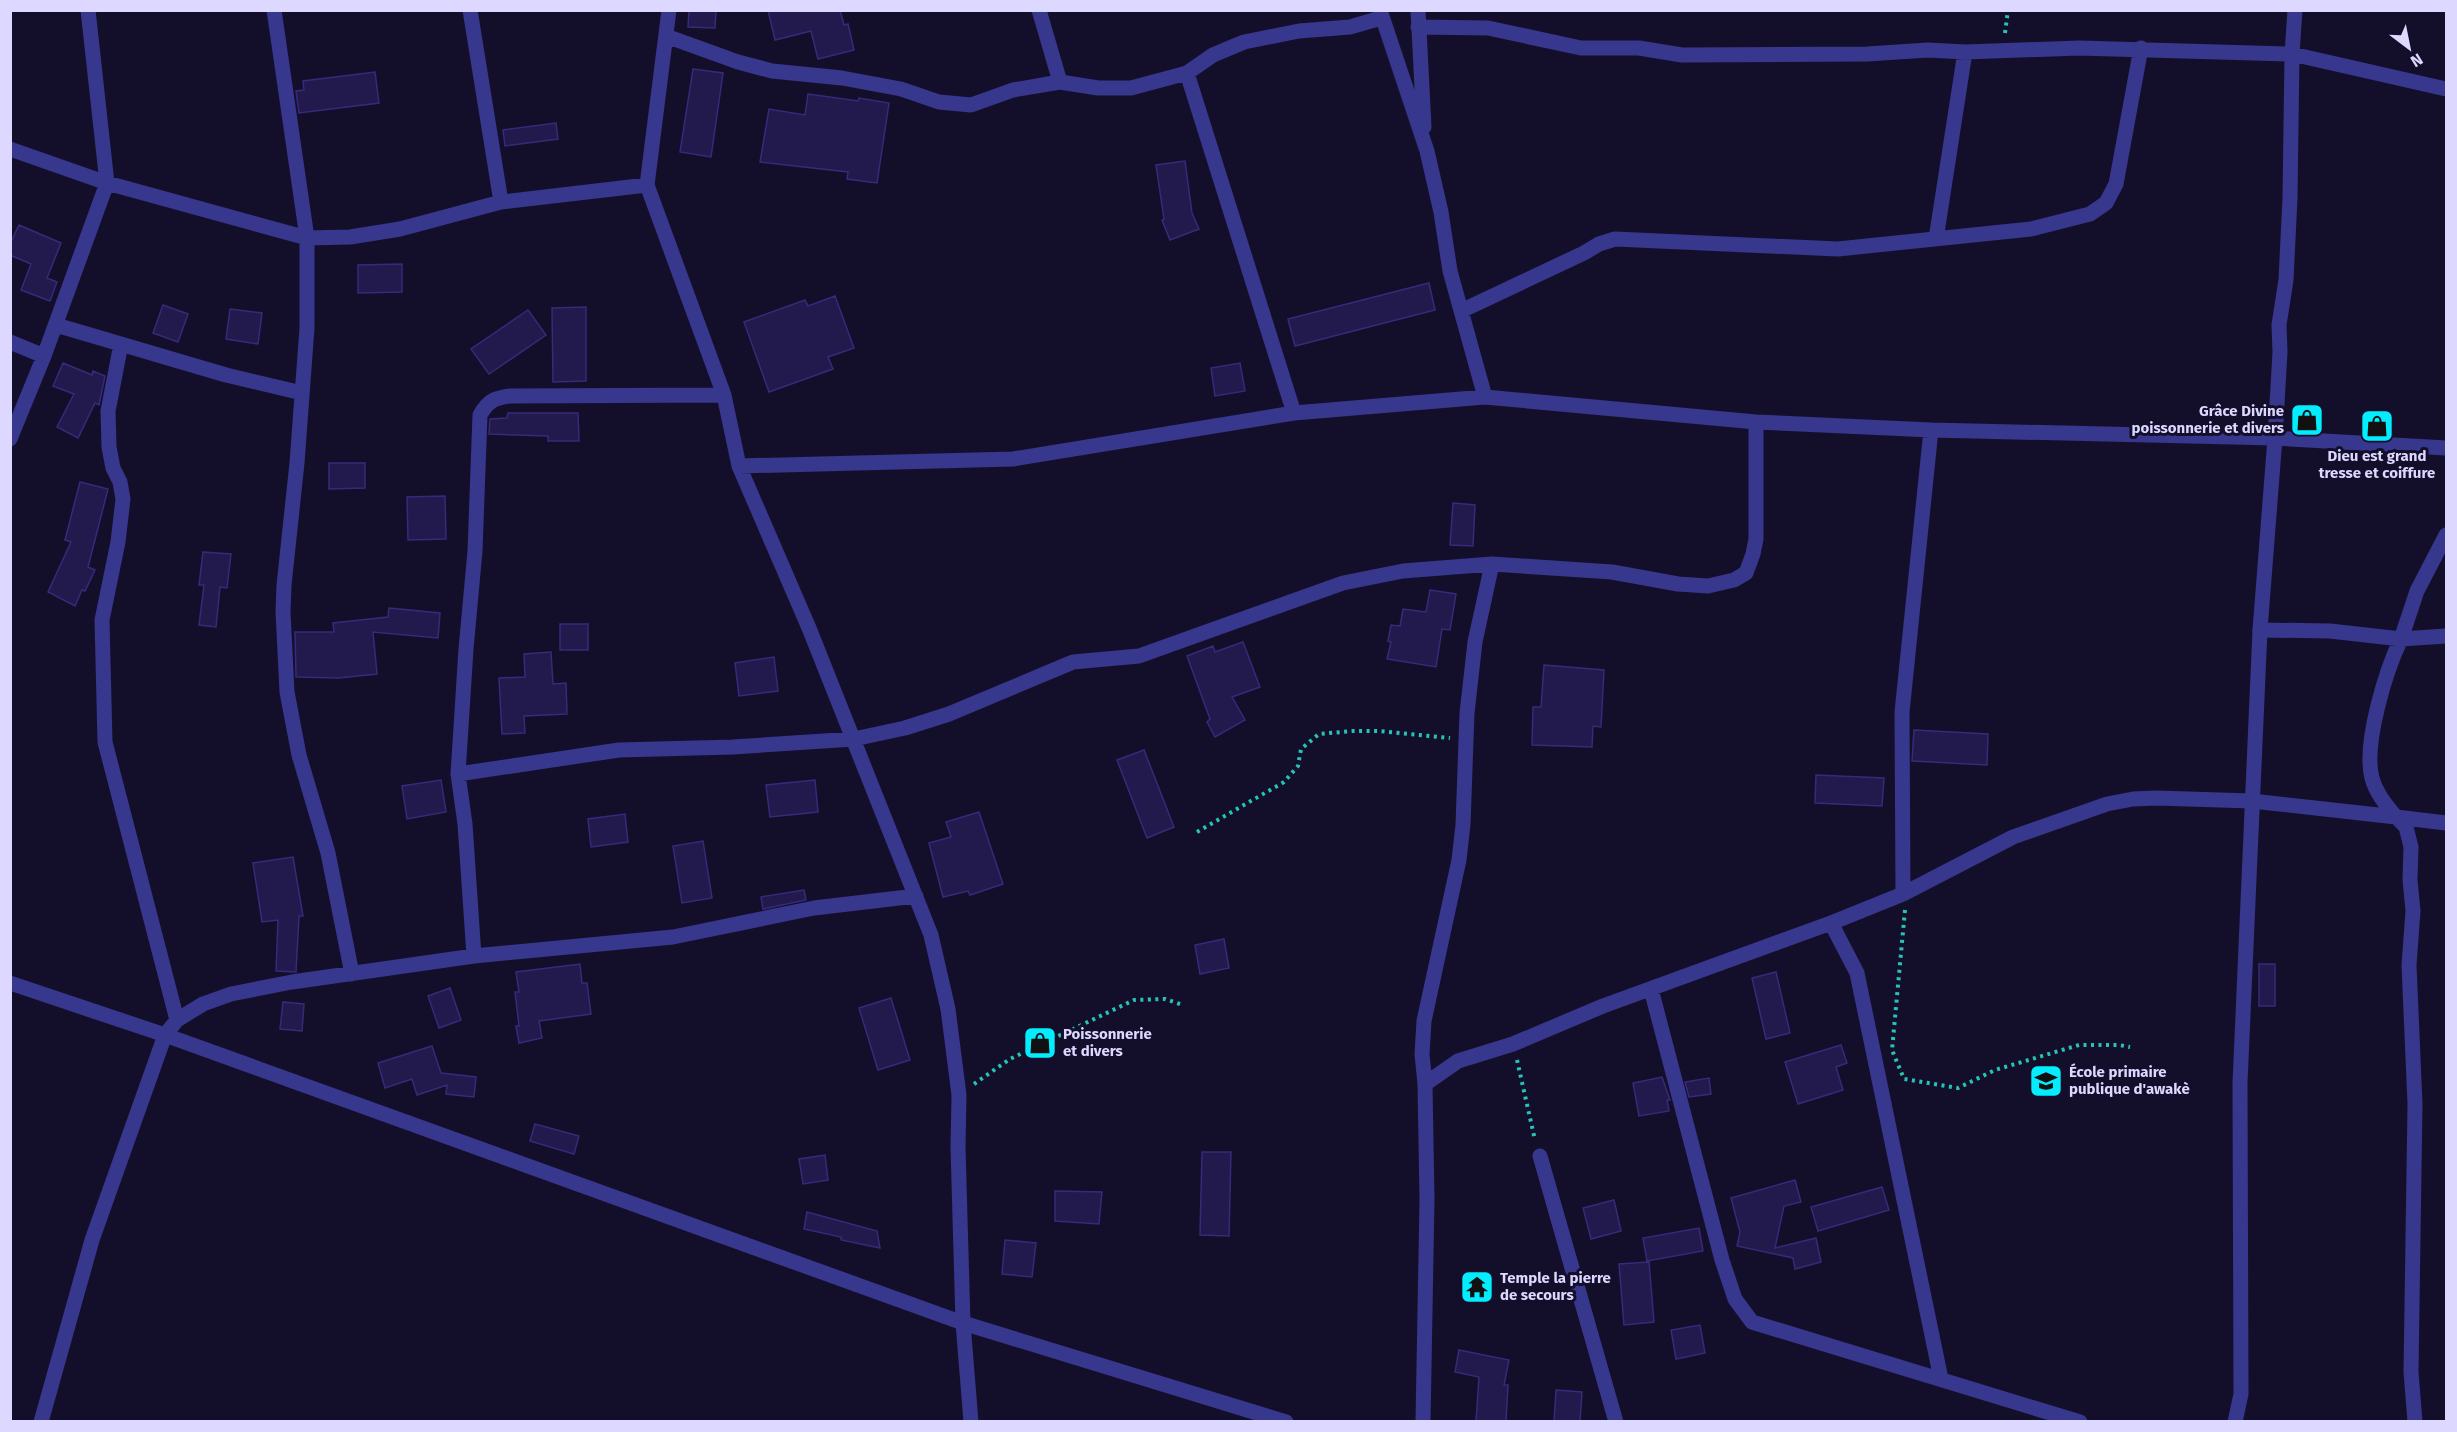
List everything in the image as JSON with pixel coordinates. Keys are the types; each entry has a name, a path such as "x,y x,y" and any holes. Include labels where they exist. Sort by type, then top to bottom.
{"street":[{"path":"10,439 56,325 107,183 88,10"},
{"path":"274,10 307,238 307,328 284,585 283,624 287,692 299,755 328,853 352,974"},
{"path":"470,10 501,202"},
{"path":"669,10 647,185 724,394 739,466 854,739 916,896 931,935 948,1009 959,1095 958,1147 963,1323 970,1422"},
{"path":"1040,10 1060,82"},
{"path":"1418,10 1426,151"},
{"path":"2235,1422 2241,1394 2240,1083 2260,630 2275,438 2280,352 2279,325 2286,280 2295,10"},
{"path":"666,36 738,62 772,71 842,78 901,89 939,102 971,105 996,98 1013,90 1060,82 1098,88 1131,88 1187,73 1213,55 1244,42 1299,31 1350,27 1381,14 1426,151 1441,212 1450,271 1485,396"},
{"path":"1418,27 1488,28 1581,48 1639,48 1682,55 1867,54 1929,50 1965,52 2141,48 2259,55 2292,54 2446,88"},
{"path":"1461,310 1584,253 1599,243 1615,239 1838,249 2031,229 2090,214 2106,203 2116,184 2141,48"},
{"path":"1936,239 1965,52"},
{"path":"1187,73 1294,413"},
{"path":"10,149 107,183 307,238 350,237 400,229 501,202 647,185"},
{"path":"56,325 226,375 302,393"},
{"path":"10,342 44,356"},
{"path":"122,344 108,411 109,447 123,499 118,542 102,620 105,741 177,1020"},
{"path":"474,956 465,824 458,774 466,649 476,551 480,415 488,402 497,397 724,394"},
{"path":"739,466 1013,459 1294,413 1485,396 1756,422 1931,430 2275,438 2446,448"},
{"path":"458,774 619,750 733,747 854,739 905,728 949,714 1073,662 1139,656 1343,583 1404,571 1492,564 1612,572 1678,584 1708,586 1734,580 1746,573 1756,539 1756,422"},
{"path":"1903,894 1902,712 1931,430"},
{"path":"2415,1422 2411,1372 2415,1104 2409,966 2413,911 2410,880 2411,847 2406,827 2380,798 2371,777 2371,744 2388,666 2401,639 2417,591 2446,535"},
{"path":"1424,1422 1427,1211 1425,1084 1422,1054 1424,1021 1458,860 1463,825 1466,738 1475,642 1492,564"},
{"path":"2260,630 2330,631 2401,639 2446,636"},
{"path":"1425,1084 1458,1061 1514,1044 1554,1026 1831,923 1903,894 2013,837 2107,804 2133,799 2156,798 2252,801 2446,823"},
{"path":"41,1422 92,1240 165,1035 177,1020 202,1004 231,994 292,982 474,956 673,937 814,908 916,896"},
{"path":"1831,923 1857,973 1941,1379"},
{"path":"10,983 165,1035 963,1323 1286,1422"},
{"path":"1651,989 1722,1260 1735,1299 1752,1322 2080,1422"},
{"path":"1540,1156 1616,1422"}],"path":[{"path":"2002,50 2008,10"},
{"path":"1197,831 1284,782 1298,766 1301,749 1319,734 1378,731 1443,739 1466,738"},
{"path":"1903,894 1905,907 1892,1050 1904,1079 1958,1088 1995,1070 2079,1045 2130,1047"},
{"path":"959,1095 1010,1059 1134,1000 1165,999 1183,1005"},
{"path":"1514,1044 1531,1127 1540,1156"}],"building":[{"path":"689,10 716,10 715,28 688,27"},
{"path":"768,10 840,10 844,25 848,24 854,50 818,59 811,31 775,40"},
{"path":"693,69 723,73 711,157 680,152"},
{"path":"375,72 379,103 299,113 296,91 304,90 303,81"},
{"path":"808,94 889,103 877,183 847,179 848,172 760,162 769,109 805,115"},
{"path":"556,123 558,139 505,146 503,130"},
{"path":"1185,161 1192,213 1199,229 1170,240 1162,220 1164,219 1156,165"},
{"path":"19,225 61,243 47,278 57,282 50,301 21,290 31,264 10,255 10,244"},
{"path":"402,264 402,292 358,293 358,265"},
{"path":"1429,283 1435,310 1295,346 1288,319"},
{"path":"835,296 854,348 828,357 833,369 769,392 744,322 805,300 808,306"},
{"path":"163,305 188,314 178,342 153,333"},
{"path":"586,307 586,381 553,382 552,308"},
{"path":"230,309 262,313 258,344 226,339"},
{"path":"528,310 546,335 489,374 471,349"},
{"path":"63,363 92,375 93,371 105,376 99,405 95,403 78,438 57,427 74,394 53,386"},
{"path":"1240,363 1245,391 1215,396 1211,368"},
{"path":"508,413 578,413 579,441 548,441 548,436 489,434 490,419 507,418"},
{"path":"329,463 365,463 365,488 329,489"},
{"path":"80,482 108,489 88,567 95,570 75,606 48,592 71,542 65,540"},
{"path":"445,496 446,539 408,540 407,497"},
{"path":"1453,503 1475,505 1473,546 1450,545"},
{"path":"203,552 231,554 227,588 220,587 216,627 199,625 204,585 199,585"},
{"path":"1430,590 1456,594 1450,630 1442,629 1436,667 1387,659 1391,642 1388,641 1391,625 1400,626 1403,609 1426,612"},
{"path":"389,608 440,613 438,638 373,632 377,674 338,678 296,677 295,632 334,632 333,623 388,617"},
{"path":"560,624 588,624 588,650 560,650"},
{"path":"1243,642 1260,687 1232,697 1245,720 1215,737 1207,722 1210,719 1187,656 1213,646 1215,652"},
{"path":"551,652 553,684 566,683 567,714 524,716 525,733 502,734 499,678 525,677 524,654"},
{"path":"774,657 778,691 739,696 735,663"},
{"path":"1544,665 1604,670 1601,727 1593,726 1592,747 1532,745 1533,707 1541,707"},
{"path":"1914,730 1988,734 1987,765 1912,761"},
{"path":"1144,750 1174,827 1147,838 1117,760"},
{"path":"1816,775 1884,778 1882,806 1815,803"},
{"path":"441,780 446,812 407,819 402,786"},
{"path":"815,780 818,812 770,817 766,785"},
{"path":"979,812 1003,884 970,895 968,891 943,897 929,843 951,837 946,822"},
{"path":"625,814 628,842 591,847 588,819"},
{"path":"703,841 712,898 682,903 673,846"},
{"path":"293,857 303,916 299,916 296,972 276,971 278,920 262,922 253,863"},
{"path":"804,890 806,900 763,909 761,897"},
{"path":"1224,939 1229,968 1200,974 1195,945"},
{"path":"580,964 582,983 587,983 591,1014 539,1021 542,1038 519,1043 516,1026 519,1026 515,992 519,992 516,972"},
{"path":"2259,964 2275,964 2275,1006 2259,1006"},
{"path":"1776,972 1790,1033 1766,1039 1752,978"},
{"path":"450,988 461,1020 439,1028 428,996"},
{"path":"891,998 910,1060 878,1070 859,1008"},
{"path":"283,1002 304,1004 302,1031 280,1029"},
{"path":"1841,1045 1847,1063 1836,1067 1843,1090 1798,1104 1785,1062"},
{"path":"432,1046 441,1073 476,1077 474,1097 446,1094 447,1085 417,1095 412,1079 385,1088 378,1063"},
{"path":"1662,1077 1670,1100 1667,1100 1669,1111 1639,1116 1633,1083"},
{"path":"1709,1078 1711,1094 1689,1097 1685,1082"},
{"path":"535,1124 579,1136 574,1154 530,1141"},
{"path":"1202,1152 1231,1152 1229,1236 1200,1235"},
{"path":"825,1155 828,1180 803,1184 799,1159"},
{"path":"1795,1180 1801,1202 1784,1206 1775,1248 1816,1238 1821,1262 1795,1269 1793,1258 1737,1246 1740,1232 1731,1198"},
{"path":"1882,1187 1889,1210 1818,1231 1811,1207"},
{"path":"1055,1191 1102,1192 1099,1224 1055,1221"},
{"path":"1614,1200 1621,1231 1591,1239 1583,1208"},
{"path":"807,1212 877,1231 880,1248 804,1229"},
{"path":"1699,1228 1703,1251 1647,1261 1643,1238"},
{"path":"1005,1240 1036,1243 1032,1277 1002,1274"},
{"path":"1649,1262 1654,1322 1624,1325 1619,1264"},
{"path":"1700,1325 1705,1353 1676,1359 1671,1330"},
{"path":"1459,1350 1509,1360 1504,1385 1508,1385 1506,1422 1476,1422 1479,1377 1455,1372"},
{"path":"1556,1390 1582,1392 1580,1422 1554,1422"}],"place":[{"name":"Grâce Divine poissonnerie et divers","path":"2307,420"},
{"name":"Dieu est grand tresse et coiffure","path":"2377,426"},
{"name":"Poissonnerie et divers","path":"1040,1043"},
{"name":"École primaire publique d'awakè","path":"2046,1081"},
{"name":"Temple la pierre de secours","path":"1477,1287"}]}
